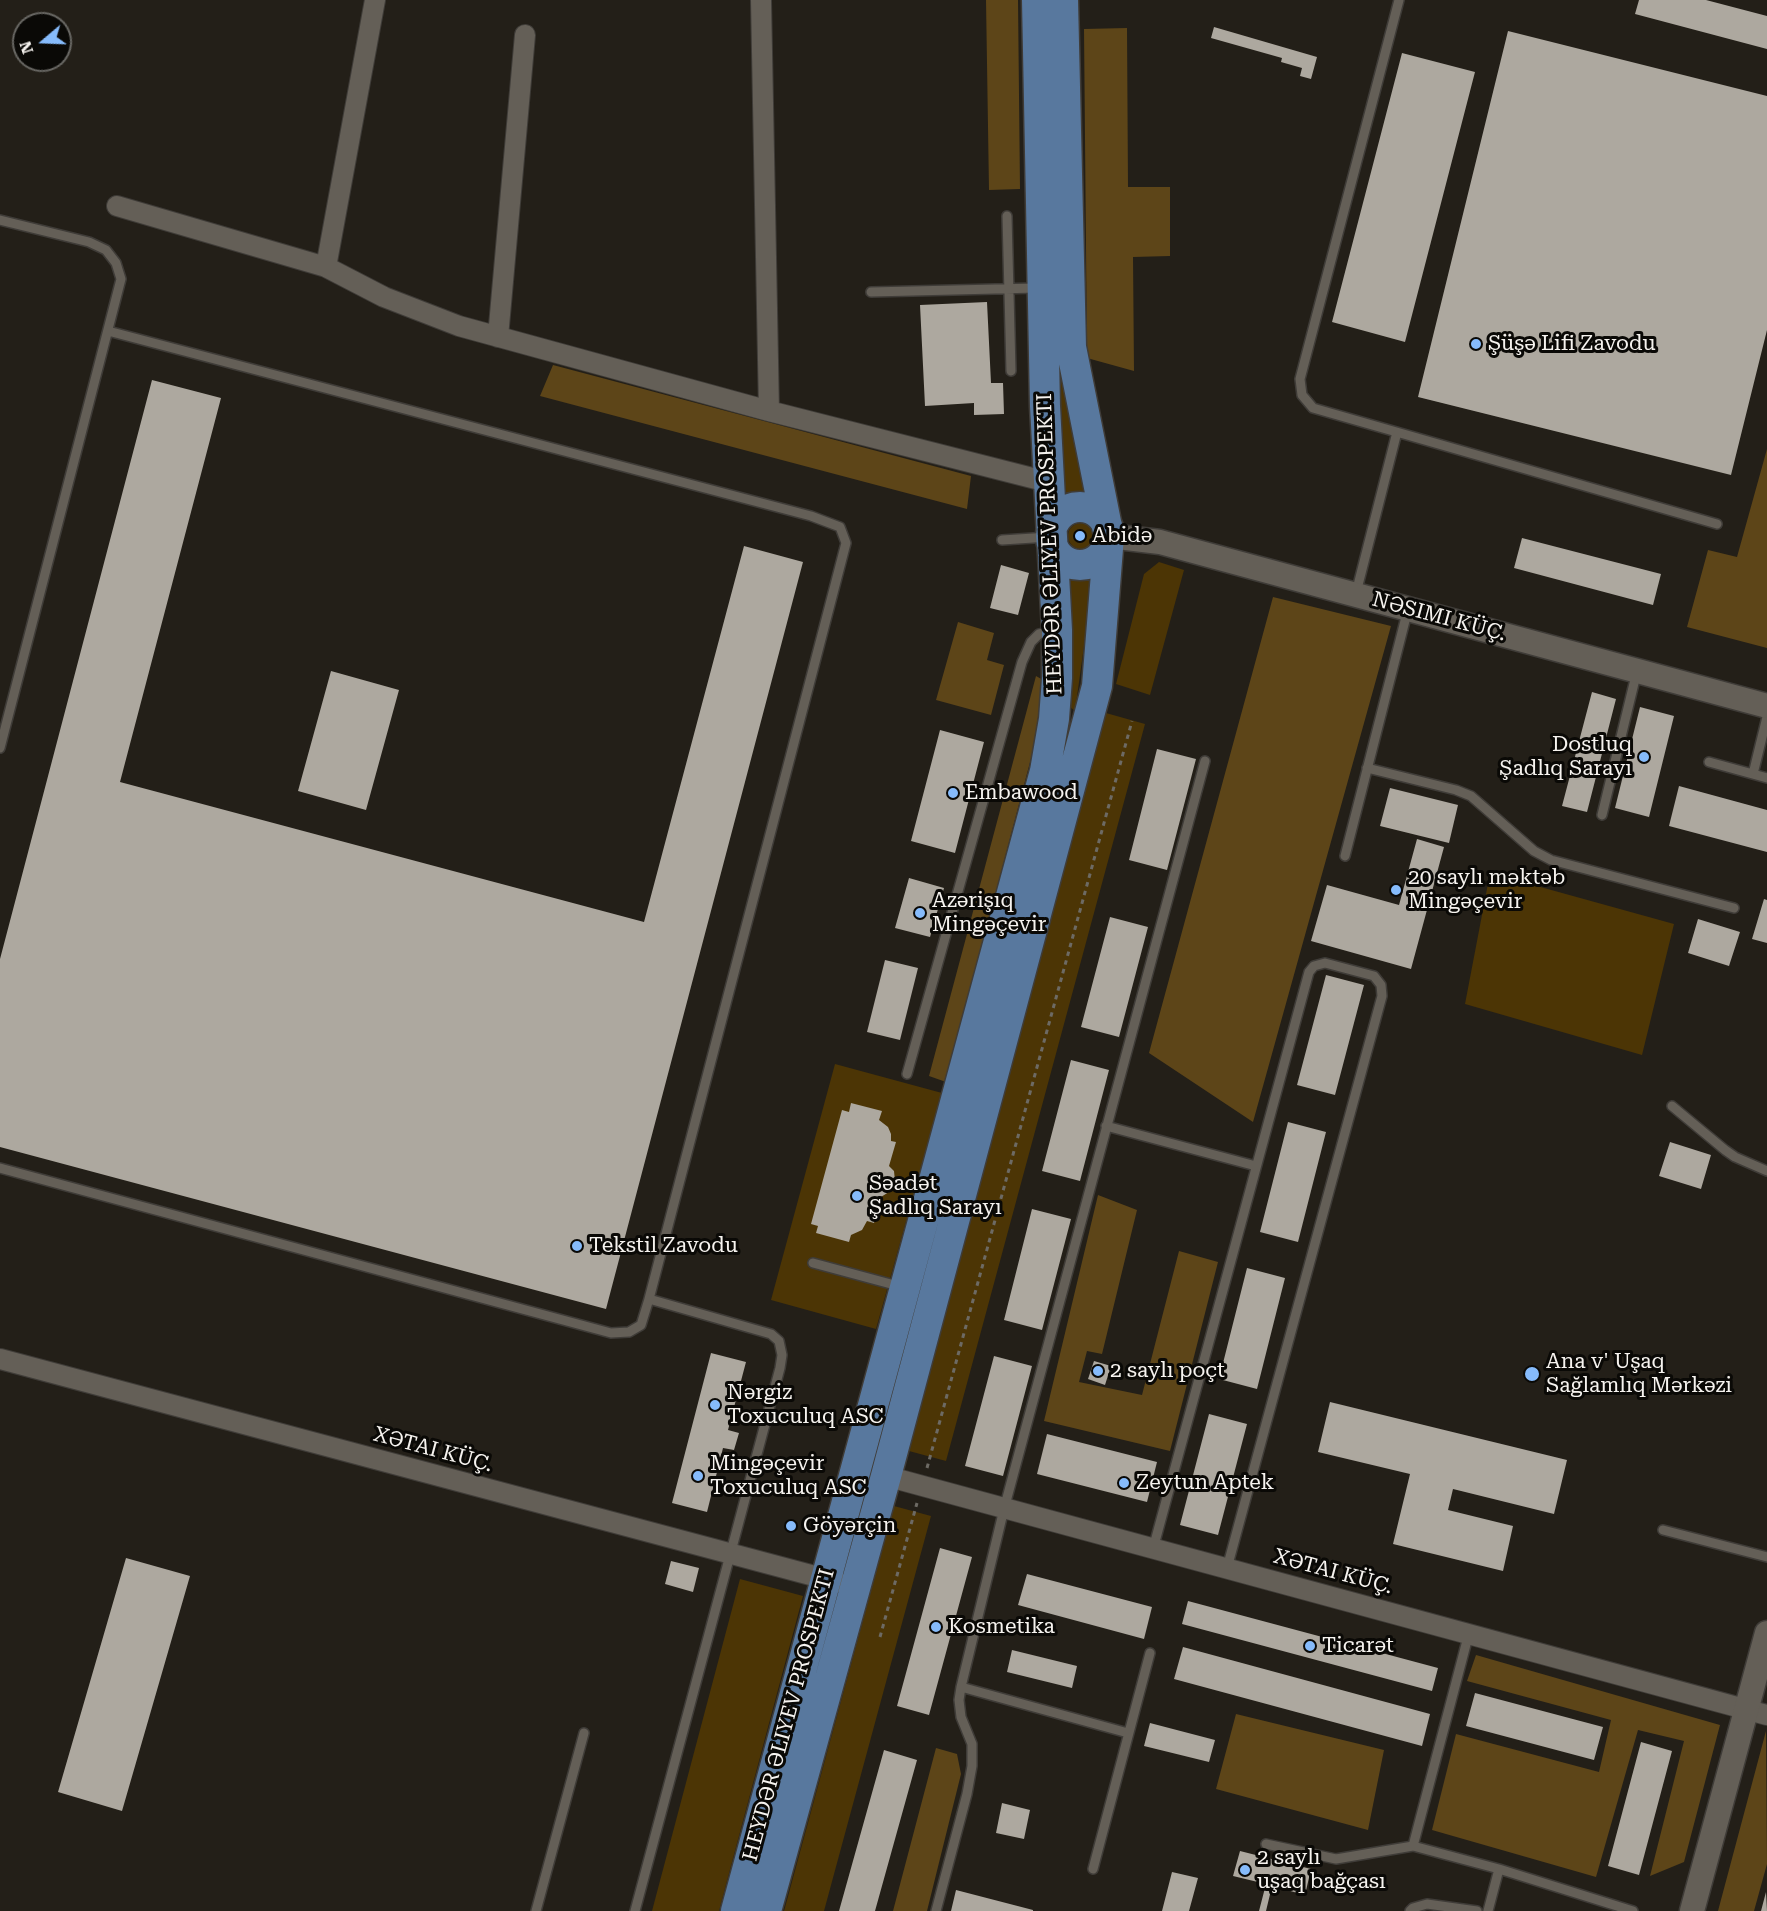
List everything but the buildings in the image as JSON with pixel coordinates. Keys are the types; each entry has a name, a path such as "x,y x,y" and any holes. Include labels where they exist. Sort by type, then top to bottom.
{"main road":[{"name":"HEYDƏR ƏLIYEV PROSPEKTI","path":"766,1911 905,1288 1045,771 1054,719 1057,630 1048,482 1036,0"},
{"name":"HEYDƏR ƏLIYEV PROSPEKTI","path":"736,1911 840,1583 886,1476 1097,686 1108,532 1071,347 1063,0"},
{"path":"1079,507 1097,512 1108,532 1103,554 1086,564 1066,561 1058,555 1051,537 1052,528 1062,513 1070,508 1079,507"}],"street":[{"path":"326,267 375,0"},
{"path":"761,0 769,411"},
{"path":"498,337 525,35"},
{"path":"117,206 326,267 384,297 459,326 769,411 1048,482"},
{"name":"NƏSIMI KÜÇ.","path":"1108,532 1160,542 1767,706"},
{"name":"XƏTAI KÜÇ.","path":"0,1359 840,1583"},
{"name":"XƏTAI KÜÇ.","path":"886,1476 1757,1712"},
{"path":"1692,1911 1757,1712 1767,1633"}],"lane":[{"path":"1399,0 1300,379 1302,394 1313,408 1717,524"},
{"path":"1006,216 1011,371"},
{"path":"0,220 89,242 106,250 116,263 121,279 0,748"},
{"path":"871,292 1043,288"},
{"path":"0,1168 611,1333 629,1332 641,1325 846,543 840,527 811,516 108,331"},
{"path":"1356,595 1397,432"},
{"path":"1002,540 1051,537"},
{"path":"1345,856 1408,609"},
{"path":"907,1074 1023,662 1031,642 1039,634 1057,630"},
{"path":"1602,815 1637,671"},
{"path":"1753,774 1767,717"},
{"path":"936,1911 967,1794 972,1766 972,1744 961,1717 959,1700 961,1687 1004,1509 1205,761"},
{"path":"1709,762 1767,778"},
{"path":"1367,768 1456,790 1471,796 1534,851 1551,860 1734,908"},
{"path":"1153,1549 1309,972 1314,966 1325,963 1374,976 1381,985 1382,996 1227,1568"},
{"path":"1672,1106 1730,1154 1767,1171"},
{"path":"1106,1126 1256,1167"},
{"path":"813,1263 905,1288"},
{"path":"635,1911 782,1355 779,1341 771,1334 649,1299"},
{"path":"1663,1530 1767,1557"},
{"path":"1413,1846 1469,1633"},
{"path":"1093,1869 1150,1653"},
{"path":"961,1687 1128,1732"},
{"path":"536,1911 584,1732"},
{"path":"1266,1844 1336,1859 1413,1846 1499,1869 1633,1911"},
{"path":"1488,1911 1499,1869"},
{"path":"1410,1911 1427,1904 1477,1911"}],"path":[{"path":"926,1473 1132,720"},
{"path":"880,1637 920,1495"}],"shaded area":[{"path":"986,0 1018,0 1020,189 989,190"},
{"path":"1127,28 1128,187 1170,187 1170,256 1133,257 1134,371 1087,358 1084,29"},
{"path":"553,365 971,476 967,509 540,396"},
{"path":"1057,376 1063,376 1084,492 1065,495"},
{"path":"1767,449 1767,648 1687,627 1708,550 1737,557"},
{"path":"1081,523 1090,527 1094,536 1090,545 1081,549 1072,545 1068,536 1072,527"},
{"path":"1159,562 1184,570 1150,695 1116,684 1144,574"},
{"path":"1069,580 1093,581 1075,711 1070,707"},
{"path":"1273,597 1391,626 1253,1122 1149,1053"},
{"path":"958,622 994,633 987,660 1004,665 991,715 936,700"},
{"path":"1036,676 1043,680 1034,747 946,1082 929,1076"},
{"path":"1106,713 1145,724 946,1461 909,1451"},
{"path":"1490,873 1674,924 1642,1055 1465,1004"},
{"name":"Səadət Şadlıq Sarayı","path":"835,1064 942,1093 876,1329 771,1300"},
{"path":"1098,1195 1137,1210 1102,1354 1087,1351 1079,1382 1142,1395 1179,1251 1218,1262 1170,1451 1044,1421"},
{"path":"894,1506 931,1516 824,1911 784,1911"},
{"path":"740,1579 803,1596 719,1911 652,1911"},
{"path":"1476,1655 1720,1725 1684,1862 1650,1876 1684,1741 1638,1730 1596,1877 1432,1830 1456,1734 1599,1772 1611,1720 1467,1681"},
{"path":"1236,1714 1384,1750 1368,1830 1216,1789"},
{"path":"1766,1731 1767,1864 1754,1911 1718,1911"},
{"path":"936,1748 957,1754 961,1774 927,1911 893,1911"}],"place":[{"name":"Şüşə Lifi Zavodu","path":"1476,344"},
{"name":"Abidə","path":"1080,536"},
{"name":"Dostluq Şadlıq Sarayı","path":"1644,757"},
{"name":"Embawood","path":"953,793"},
{"name":"20 saylı məktəb Mingəçevir","path":"1396,890"},
{"name":"Azərişıq Mingəçevir","path":"920,913"},
{"name":"Səadət Şadlıq Sarayı","path":"857,1196"},
{"name":"Tekstil Zavodu","path":"577,1246"},
{"name":"2 saylı poçt","path":"1098,1371"},
{"name":"Ana v' Uşaq Sağlamlıq Mərkəzi","path":"1532,1374"},
{"name":"Nərgiz Toxuculuq ASC","path":"715,1405"},
{"name":"Mingəçevir Toxuculuq ASC","path":"698,1476"},
{"name":"Zeytun Aptek","path":"1124,1483"},
{"name":"Göyərçin","path":"791,1526"},
{"name":"Kosmetika","path":"936,1627"},
{"name":"Ticarət","path":"1310,1646"},
{"name":"2 saylı uşaq bağçası","path":"1245,1870"}]}
